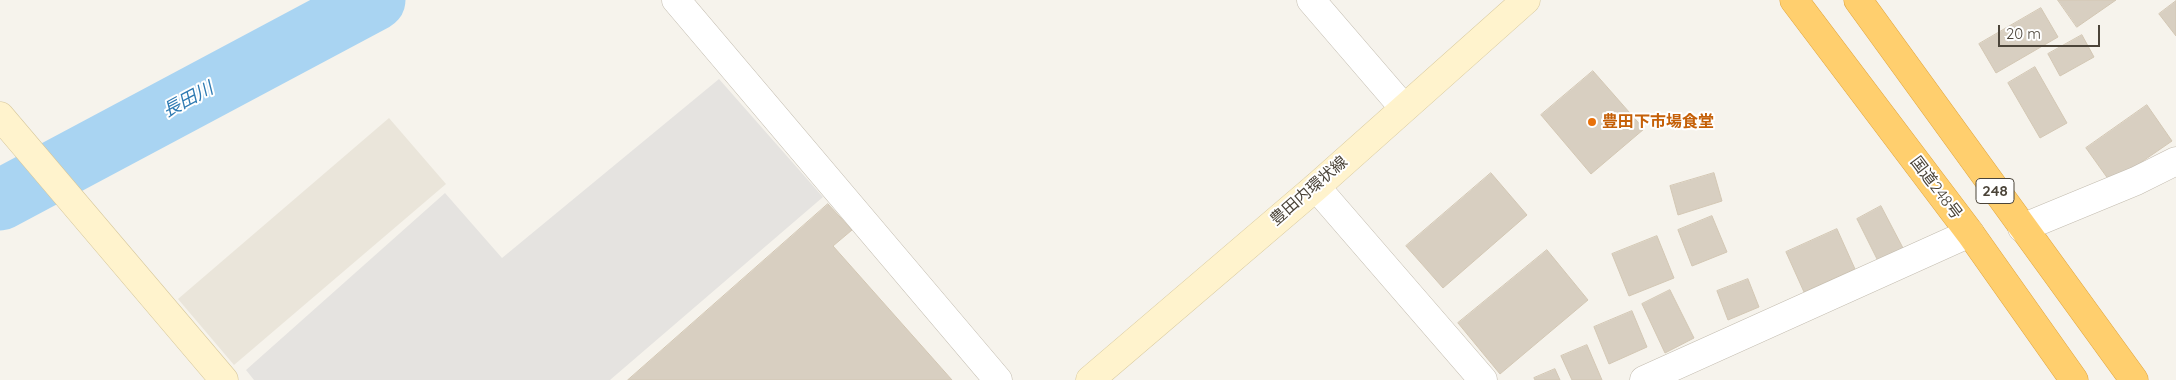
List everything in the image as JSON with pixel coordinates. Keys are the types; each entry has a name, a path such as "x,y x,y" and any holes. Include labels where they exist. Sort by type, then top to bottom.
{"highway":[{"name":"国道248号","path":"1794,0 1970,233 2074,380"},
{"name":"248","path":"1858,0 2134,380"}],"street":[{"path":"676,0 998,380"},
{"path":"1311,0 1403,107"},
{"name":"豊田内環状線","path":"1090,380 1316,186 1526,0"},
{"path":"0,116 224,380"},
{"path":"2022,228 2136,181 2176,161"},
{"path":"1316,186 1483,380"},
{"path":"1644,380 1970,233"}],"shaded area":[{"path":"719,79 823,197 610,380 254,380 246,370 445,193 502,258"},
{"path":"389,118 446,184 234,365 178,299"}],"building":[{"path":"2058,0 2116,0 2077,27"},
{"path":"2176,1 2176,36 2159,14"},
{"path":"2041,8 2058,37 1996,73 1979,44"},
{"path":"2082,35 2094,57 2060,76 2048,54"},
{"path":"2035,67 2067,123 2040,138 2008,83"},
{"name":"豊田下市場食堂","path":"1593,71 1644,129 1591,174 1541,115"},
{"path":"2147,105 2172,141 2111,183 2086,148"},
{"path":"1491,173 1527,215 1443,288 1406,246"},
{"path":"1714,173 1722,201 1678,215 1670,186"},
{"path":"828,204 852,230 833,246 952,380 628,380"},
{"path":"1881,206 1903,248 1878,261 1857,219"},
{"path":"1712,216 1727,252 1692,266 1678,230"},
{"path":"1837,229 1855,269 1804,292 1786,252"},
{"path":"1657,236 1674,278 1629,296 1612,254"},
{"path":"1547,250 1588,300 1500,374 1458,323"},
{"path":"1748,279 1759,307 1728,320 1717,291"},
{"path":"1670,290 1694,338 1665,353 1642,304"},
{"path":"1632,311 1647,347 1609,364 1594,327"},
{"path":"1587,345 1602,380 1572,380 1561,356"},
{"path":"1555,369 1560,380 1535,380 1534,378"}],"waterway":[{"name":"長田川","path":"0,200 375,0"}],"place":[{"name":"豊田下市場食堂","path":"1592,122"}]}
